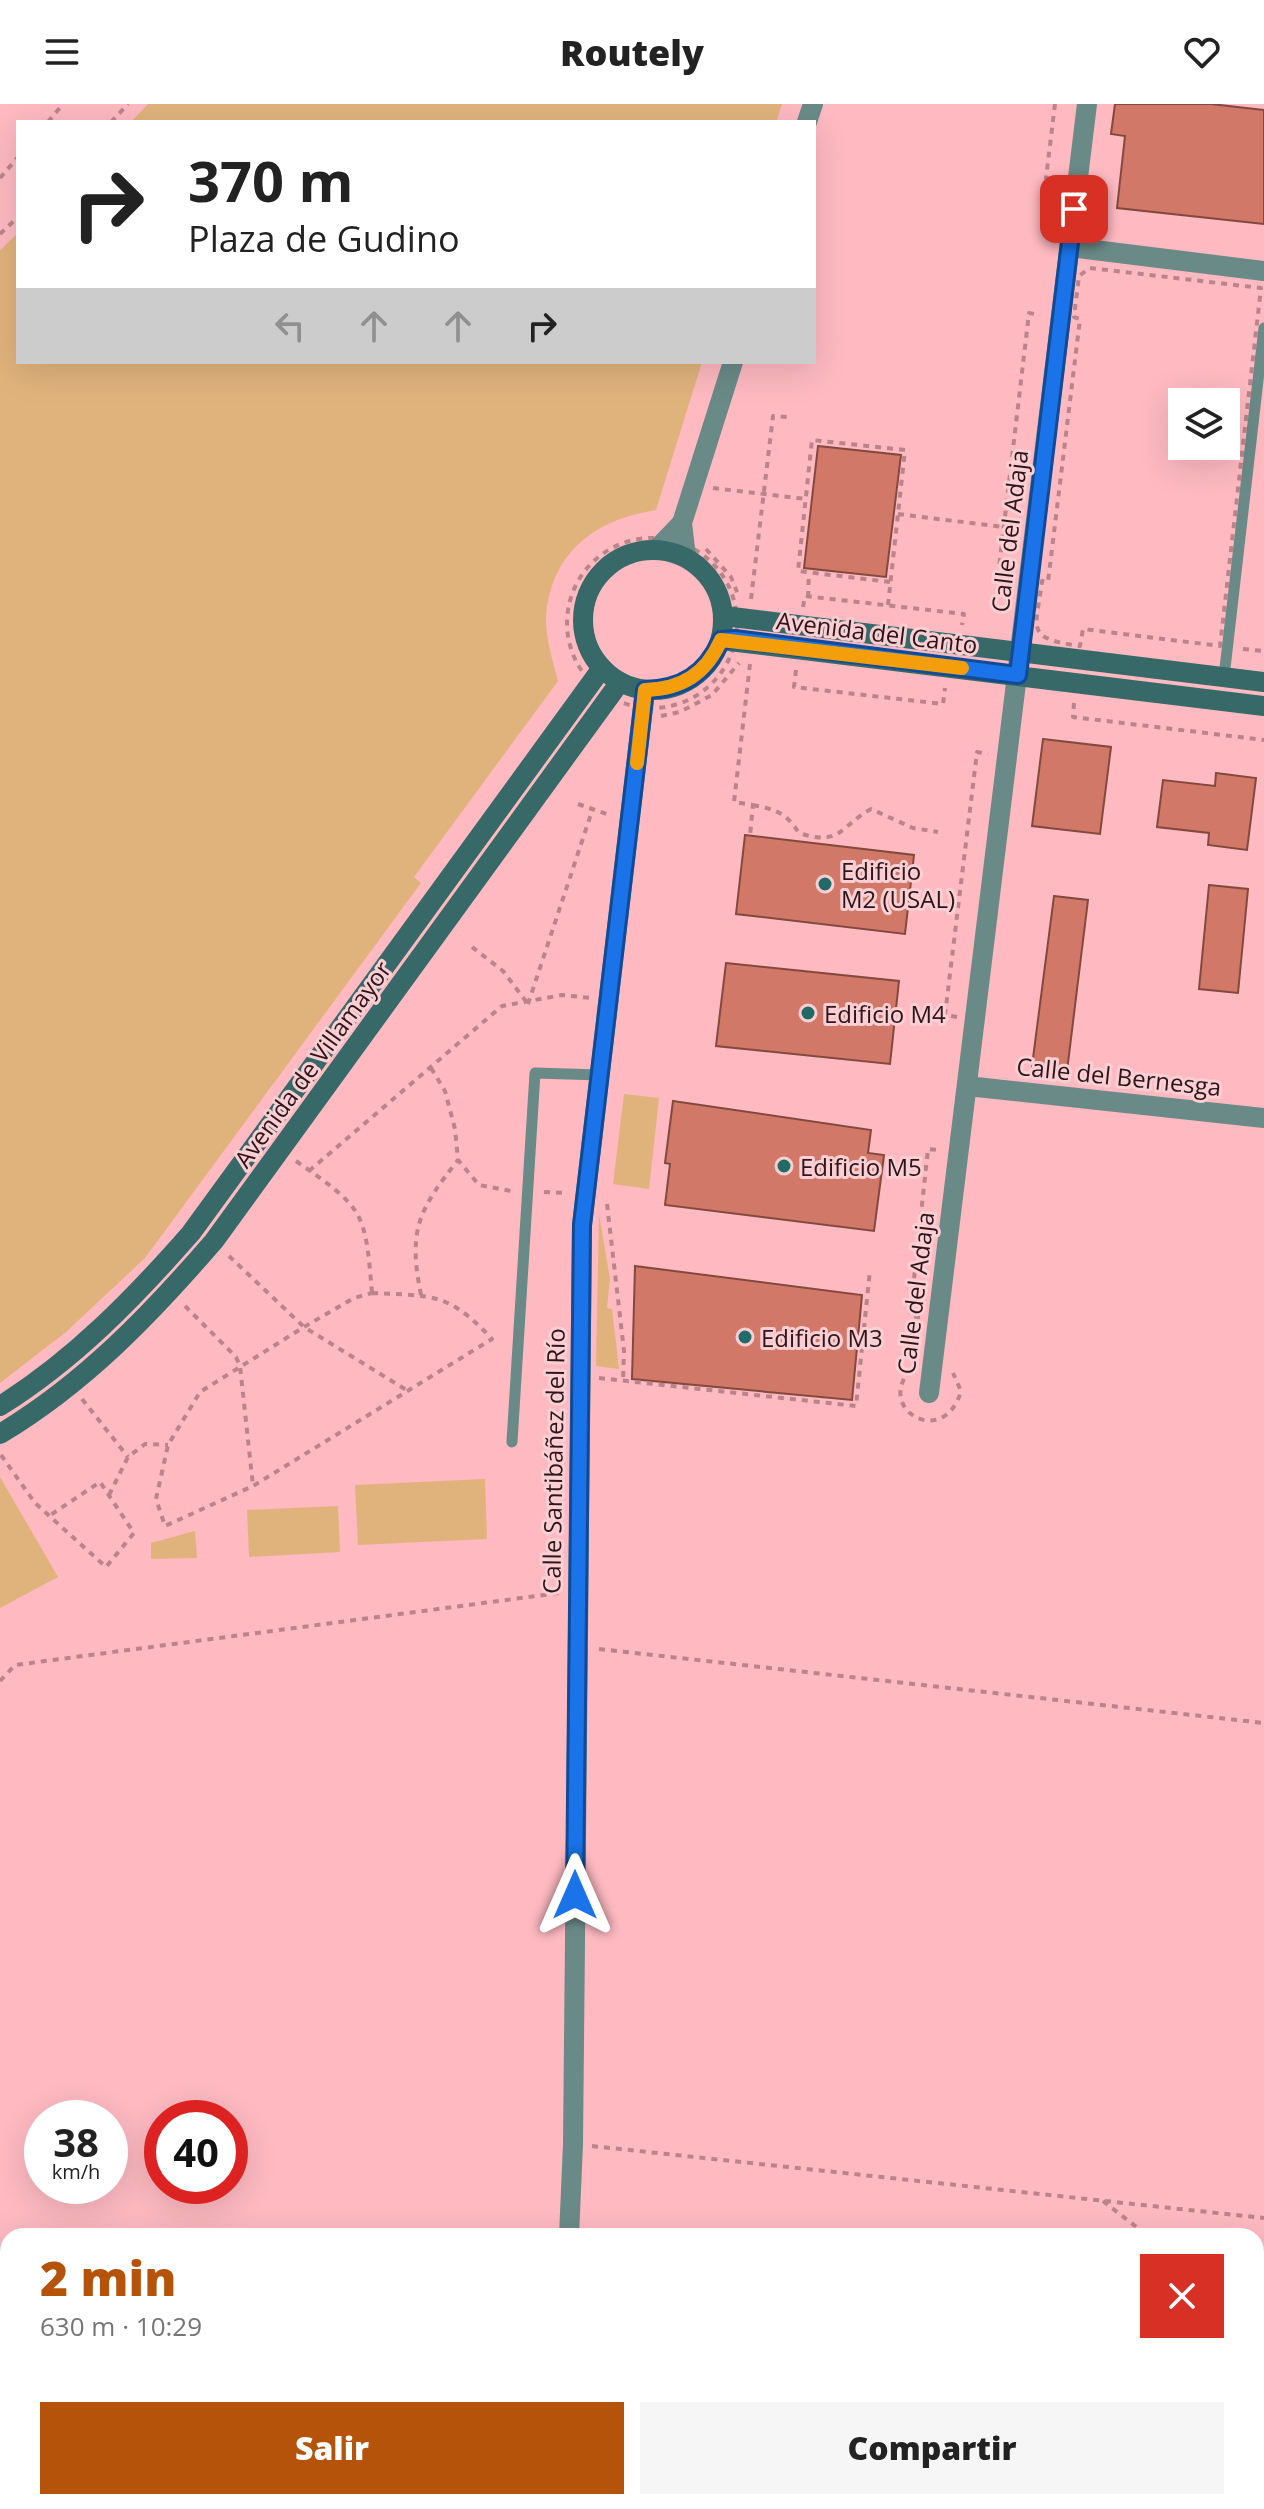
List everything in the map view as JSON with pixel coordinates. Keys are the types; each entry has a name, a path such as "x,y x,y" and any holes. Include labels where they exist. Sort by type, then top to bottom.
{"main road":[{"path":"678,542 705,572 730,617 728,640 713,658 692,678 664,689 647,706 615,690 597,675 584,630 584,609 590,588 602,572 618,559 637,551 678,542"},
{"name":"Avenida del Canto","path":"730,617 1264,682"},
{"name":"Avenida del Canto","path":"728,640 1264,706"},
{"name":"Avenida de Villamayor","path":"0,1406 65,1359 128,1304 191,1233 597,675"},
{"name":"Avenida de Villamayor","path":"0,1434 88,1373 149,1316 214,1241 615,690"}],"street":[{"name":"Calle del Adaja","path":"929,1393 1087,104"},
{"path":"1070,247 1264,271"},
{"path":"678,542 732,364"},
{"name":"Calle Santibáñez del Río","path":"569,2228 573,2144 582,1225 647,706"},
{"name":"Calle del Bernesga","path":"967,1086 1264,1118"}],"lane":[{"path":"1224,677 1264,328"},
{"path":"512,1442 535,1073 600,1075"}],"path":[{"path":"50,120 63,104"},
{"path":"113,120 128,104"},
{"path":"1055,104 1046,178 1064,180"},
{"path":"0,178 16,159"},
{"path":"0,234 16,219"},
{"path":"1090,268 1261,288 1262,307 1220,646 1083,629 1080,646 1049,642 1040,636 1036,628 1042,581 1048,582 1080,319 1074,317 1079,276 1090,268"},
{"path":"1014,591 1015,578 998,576 1029,313 1046,315"},
{"path":"765,666 735,664 712,695 680,712 656,718 647,706 615,690 574,658 568,640 567,613 575,586 584,570 612,547 648,537 678,542 720,560 740,600 750,606 773,416 787,417"},
{"path":"888,605 905,450 812,440 798,571 890,582"},
{"path":"708,487 806,499"},
{"path":"898,514 1004,527"},
{"path":"647,706 674,705 702,691 724,668 730,617 728,585 718,568 678,542"},
{"path":"808,597 809,573"},
{"path":"795,610 803,611 805,596 964,614 961,631 969,632"},
{"path":"750,664 734,802 779,810 788,816 799,833 811,837 832,838 871,809 913,828 938,832"},
{"path":"780,668 796,670 794,687 943,704 945,687 955,689"},
{"path":"1060,700 1074,701 1073,717 1264,740"},
{"path":"960,1027 962,1017 945,1015 977,752 993,754 994,744"},
{"path":"578,804 615,816"},
{"path":"750,835 753,805"},
{"path":"528,1004 592,811"},
{"path":"472,947 503,971 528,1004"},
{"path":"309,1171 502,1006 528,1004 562,995 593,998"},
{"path":"430,1067 445,1091 455,1129 458,1160 479,1185 527,1192 569,1193"},
{"path":"925,1317 910,1316 928,1149 945,1151"},
{"path":"421,1295 413,1242 431,1196 458,1160"},
{"path":"296,1161 351,1200 367,1234 372,1293"},
{"path":"606,1197 624,1351 623,1381"},
{"path":"227,1254 304,1327 408,1391"},
{"path":"592,1378 856,1406 870,1270"},
{"path":"372,1293 421,1295 457,1305 492,1339 253,1486 165,1526 156,1499 168,1445 200,1392 354,1298 372,1293"},
{"path":"185,1306 236,1357 240,1366 253,1486"},
{"path":"915,1365 901,1383 902,1403 909,1413 929,1421 949,1413 959,1398 958,1379 947,1366"},
{"path":"82,1399 128,1457"},
{"path":"109,1495 128,1457 145,1444 168,1445"},
{"path":"1,1455 35,1503 49,1516 106,1567 134,1533 100,1482 49,1516"},
{"path":"0,1681 15,1665 40,1661 577,1591"},
{"path":"577,1645 1264,1723"},
{"path":"573,2144 1264,2218"},
{"path":"1102,2201 1137,2228"}],"shaded area":[{"path":"148,104 782,104 777,120 133,120"},
{"path":"16,235 16,364 701,364 656,510 617,520 600,529 584,539 560,567 552,585 546,615 558,681 414,877 421,883 145,1258 66,1332 0,1383 0,250"},
{"path":"624,1094 659,1098 649,1189 613,1184"},
{"path":"599,1214 610,1279 607,1308 612,1309 619,1369 596,1366"},
{"path":"0,1477 58,1577 0,1608"},
{"path":"485,1479 487,1539 358,1545 355,1485"},
{"path":"338,1506 340,1552 249,1557 247,1510"},
{"path":"195,1531 197,1558 151,1559 151,1543"}],"building":[{"path":"1115,104 1211,104 1264,110 1264,224 1117,208 1125,136 1111,134"},
{"path":"818,446 901,455 886,577 804,568"},
{"path":"1043,739 1111,747 1100,834 1032,826"},
{"path":"1216,773 1256,778 1247,850 1208,845 1209,833 1157,827 1163,780 1215,786"},
{"name":"Edificio M2 (USAL)","path":"745,835 914,855 905,934 736,914"},
{"path":"1209,885 1248,889 1238,993 1199,989"},
{"path":"1054,896 1088,900 1067,1071 1032,1066"},
{"name":"Edificio M4","path":"726,963 899,981 890,1064 716,1046"},
{"name":"Edificio M5","path":"673,1101 871,1130 868,1153 884,1155 874,1231 665,1205 670,1164 665,1163"},
{"name":"Edificio M3","path":"635,1266 862,1295 852,1400 632,1379"}],"slow traffic":[{"path":"637,763 645,690 664,689 700,673 713,658 721,640 735,639 962,668"}],"place":[{"name":"Edificio M2 (USAL)","path":"825,884"},
{"name":"Edificio M4","path":"808,1013"},
{"name":"Edificio M5","path":"784,1166"},
{"name":"Edificio M3","path":"745,1337"}],"route":[{"path":"575,1895 582,1225 645,690 664,689 683,683 700,673 713,658 721,640 735,639 1018,675 1074,209"}]}
